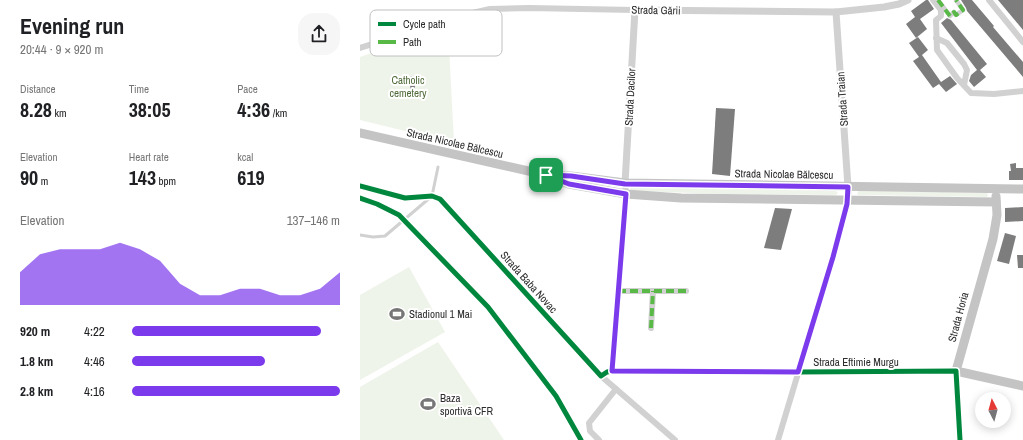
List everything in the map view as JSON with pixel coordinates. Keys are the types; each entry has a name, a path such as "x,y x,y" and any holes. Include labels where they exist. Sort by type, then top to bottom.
{"main road":[{"name":"Strada Nicolae Bălcescu","path":"360,133 546,175 569,184 626,194 680,198 996,202"},
{"name":"Strada Nicolae Bălcescu","path":"546,175 571,176 625,184 1023,189"},
{"name":"Strada Horia","path":"956,371 993,239 998,208 996,202 996,189"},
{"name":"Strada Eftimie Murgu","path":"956,371 1023,386"}],"street":[{"name":"Strada Gării","path":"486,10 529,8 836,12 884,7 899,4 908,0"},
{"path":"933,0 941,10 941,16 936,20 937,50 957,78 971,93 994,94 1023,91"},
{"path":"938,0 950,16 954,12 956,15 963,10 956,0"},
{"path":"989,0 1023,42"},
{"name":"Strada Dacilor","path":"625,184 635,10"},
{"name":"Strada Traian","path":"836,12 848,200"},
{"path":"936,38 947,44 964,64 967,70 964,85"},
{"name":"Strada Gării","path":"360,48 370,45"},
{"path":"601,376 612,371 626,194 625,184"},
{"path":"360,186 405,198 432,196"},
{"name":"Strada Baba Novac","path":"432,196 440,199 601,376 675,440"},
{"path":"778,440 833,257 848,200"},
{"path":"651,328 653,290"},
{"path":"618,291 686,291"},
{"name":"Strada Eftimie Murgu","path":"612,371 956,371"},
{"name":"Strada Horia","path":"956,371 960,440"},
{"path":"599,440 590,431 589,423 616,389"}],"lane":[{"path":"360,235 373,237 385,236 432,196 438,167"}],"green space":[{"name":"Catholic cemetery","path":"370,54 370,56 450,56 454,143 360,120 360,57"},
{"path":"631,187 836,191 838,193 836,195 724,194 632,191 630,189"},
{"path":"859,190 987,193 988,195 987,197 859,195 857,194"},
{"name":"Stadionul 1 Mai","path":"409,267 445,332 360,380 360,295"},
{"path":"438,342 504,440 360,440 360,387"}],"building":[{"path":"928,0 934,9 920,19 927,29 916,38 906,24 915,17 911,11"},
{"path":"961,0 972,0 1023,62 1023,77 967,11"},
{"path":"998,0 1023,0 1023,30"},
{"path":"947,18 951,20 987,64 980,70 986,77 974,87 969,81 971,75 977,70 941,23"},
{"path":"918,37 928,50 922,55 941,82 950,76 957,84 946,92 939,84 933,88 913,61 919,57 909,43"},
{"path":"415,76 415,92 411,93 409,77"},
{"path":"716,108 735,109 730,176 712,174"},
{"path":"1016,163 1016,168 1023,168 1023,180 1009,180 1009,171 1011,171 1010,164"},
{"path":"1023,207 1023,221 1005,222 1005,208"},
{"path":"775,208 792,209 781,250 764,248"},
{"path":"1005,233 1016,236 1009,264 997,261"},
{"path":"1017,255 1023,255 1023,268 1018,268"}],"marked path":[{"path":"938,0 950,16 954,12 956,15 963,10 956,0"},
{"path":"618,291 686,291"},
{"path":"651,328 653,291"}],"cycle path":[{"path":"360,186 405,198 432,196 440,199 601,376 612,371 956,371 960,440"},
{"path":"360,198 377,204 399,215 488,307 556,396 581,440"}],"place":[{"name":"Stadionul 1 Mai","path":"397,314"},
{"name":"Baza sportivă CFR","path":"428,404"}],"route":[{"path":"546,175 571,176 625,184 848,187 848,200 833,257 798,372 612,371 626,194 569,184 546,175"}]}
